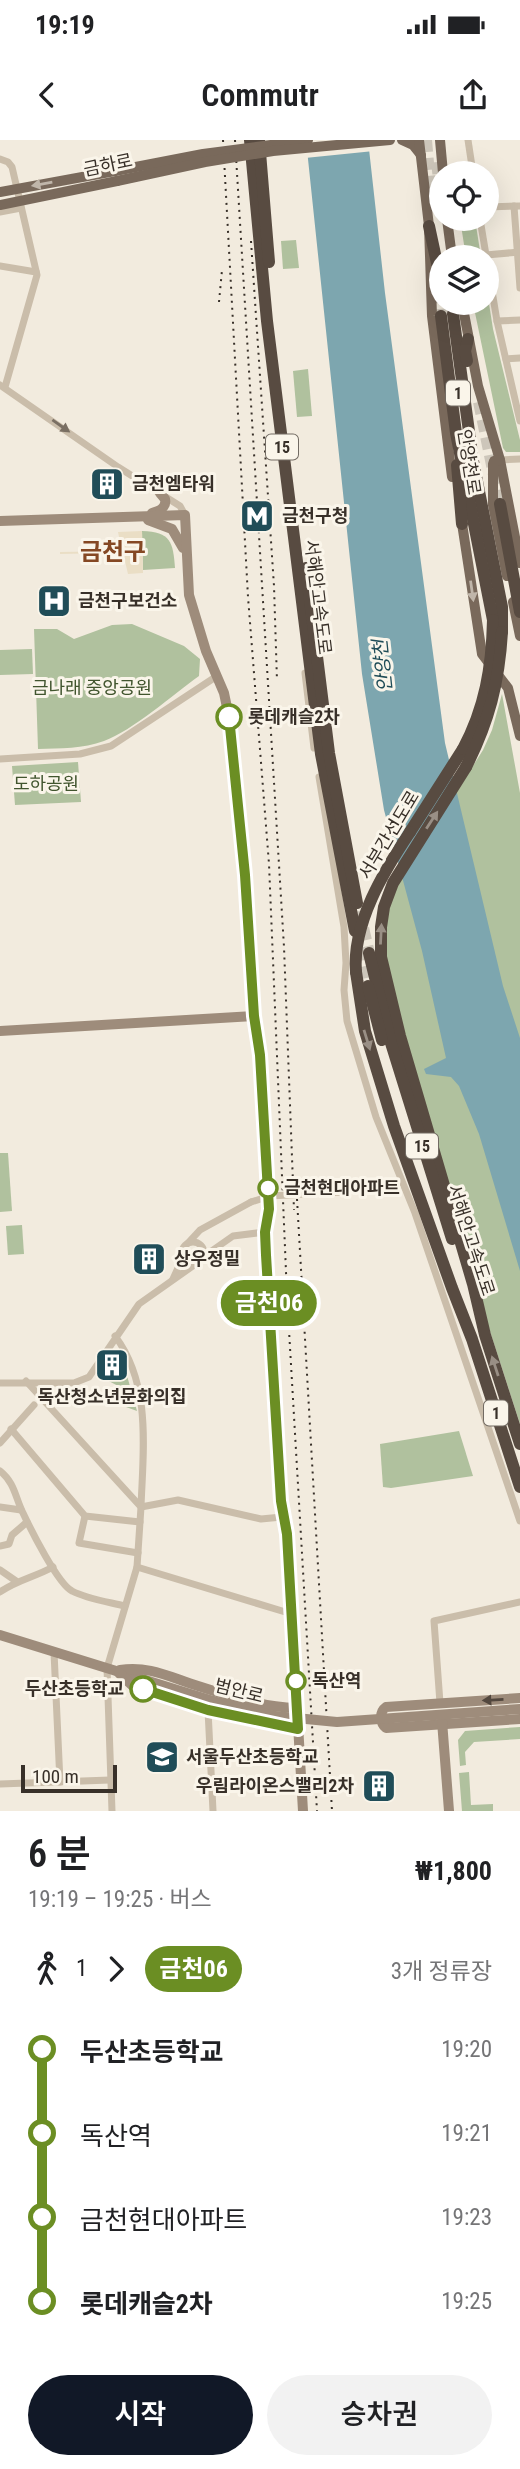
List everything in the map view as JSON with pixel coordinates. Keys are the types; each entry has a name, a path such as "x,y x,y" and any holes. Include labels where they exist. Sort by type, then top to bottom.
{"highway":[{"name":"서해안고속도로","path":"250,140 267,321 325,753 355,931"},
{"name":"서해안고속도로","path":"259,140 275,321 325,753 359,911"},
{"name":"서부간선도로","path":"520,1444 479,1337 447,1276 365,1031 356,972 360,939 370,900 379,881 463,749 481,710 491,661 493,621 473,485 473,460 447,315 456,433 473,485 502,607 497,685 478,744 466,767 398,872 384,907 381,957 390,998 470,1271 479,1337 520,1487"},
{"name":"1","path":"448,315 473,485"},
{"name":"1","path":"468,339 465,351 478,457 473,485"},
{"path":"456,433 462,524"},
{"path":"500,505 520,612"},
{"name":"서해안고속도로","path":"369,953 391,1043 466,1284 479,1337"},
{"name":"서해안고속도로","path":"368,986 404,1117 458,1287 479,1337"}],"main road":[{"name":"금하로","path":"0,205 20,204 203,154 308,140"},
{"name":"금하로","path":"0,192 273,151 390,140"},
{"path":"402,140 413,145 421,155"},
{"name":"안양천로","path":"419,140 429,226"},
{"path":"440,140 442,161"},
{"name":"안양천로","path":"429,231 432,316 454,489 482,654 508,688 520,736"},
{"name":"안양천로","path":"464,315 482,401 500,460 520,563"},
{"path":"500,460 494,461 493,464 493,505 520,636"}],"street":[{"path":"468,140 471,161"},
{"path":"3,161 17,189 36,272 2,386 118,467 180,506 186,515 191,604 206,651 224,693 229,717 245,875 254,1016 260,1055 269,1209 265,1232 282,1517 287,1534 303,1811"},
{"path":"0,212 20,204"},
{"path":"499,207 517,206 520,288"},
{"path":"499,254 519,252"},
{"path":"0,266 36,272"},
{"path":"496,315 517,391 520,421"},
{"path":"497,321 520,320"},
{"path":"506,359 520,358"},
{"path":"500,460 520,459"},
{"path":"138,518 164,507 165,499 160,494"},
{"path":"0,521 186,515"},
{"path":"138,518 173,529 182,542 187,562"},
{"path":"299,627 312,735 344,926 347,1021 376,1117 415,1213 520,1521"},
{"path":"0,759 80,754 111,746 217,676"},
{"path":"0,1031 254,1016"},
{"path":"171,1283 183,1257 183,1249 194,1243 200,1230 251,1202 270,1196 343,1192"},
{"path":"0,1383 81,1381 95,1371 115,1336 139,1304 233,1236 265,1232"},
{"path":"194,1243 217,1247"},
{"path":"194,1243 204,1250 200,1260"},
{"path":"183,1257 188,1262 200,1260"},
{"path":"112,1811 112,1669 125,1606 137,1567 143,1414 125,1349 115,1336"},
{"path":"26,1381 141,1507"},
{"path":"0,1443 34,1405"},
{"path":"11,1429 85,1516 140,1522"},
{"path":"0,1471 16,1491 21,1510 59,1578 71,1591 125,1606"},
{"path":"141,1507 178,1500 261,1519 282,1517"},
{"path":"0,1507 21,1510"},
{"path":"85,1516 79,1543 138,1553"},
{"path":"0,1546 9,1544 12,1535 27,1522"},
{"path":"0,1592 16,1581 34,1578 53,1567"},
{"path":"137,1567 292,1614"},
{"path":"0,1570 16,1581"},
{"path":"449,1811 434,1621 520,1602"},
{"name":"범안로","path":"0,1635 112,1669 210,1705 275,1716 337,1722 520,1709"},
{"path":"54,1652 60,1782"},
{"path":"112,1669 140,1668 254,1703 297,1708"},
{"path":"520,1698 386,1707 381,1713 382,1723 386,1728 520,1719"},
{"path":"214,1811 210,1705 298,1729"},
{"path":"0,1784 110,1780"}],"green space":[{"path":"462,231 477,231 479,245 464,245"},
{"path":"296,240 299,268 283,269 281,241"},
{"path":"475,315 491,315 520,440 520,452 506,452"},
{"path":"308,369 312,416 297,417 293,371"},
{"path":"142,531 165,536 169,540 175,568 143,570"},
{"name":"금나래 중앙공원","path":"132,624 184,646 200,659 199,676 140,721 104,741 71,748 38,749 34,629 57,629 74,639 112,625"},
{"path":"32,649 33,674 0,675 0,650"},
{"path":"502,694 520,793 520,1424 486,1319 384,952 388,909 399,883 483,750"},
{"name":"도하공원","path":"78,762 81,802 15,805 12,766"},
{"path":"0,1153 8,1153 12,1211 0,1212"},
{"path":"22,1225 24,1254 8,1255 6,1226"},
{"path":"115,1351 120,1351 137,1411 126,1407 122,1402 122,1388 103,1378 100,1373"},
{"path":"459,1431 473,1476 383,1487 380,1444"},
{"path":"520,1727 520,1739 474,1742 465,1752 466,1765 460,1766 458,1740 465,1731"},
{"path":"469,1772 471,1805 493,1804 493,1811 462,1811 459,1773"}],"shaded area":[{"path":"142,531 143,573 128,574 123,553 116,553 113,563 110,563 109,553 60,554 122,551 118,532"}],"water":[{"name":"안양천","path":"306,140 368,140 385,293 445,743 503,986 520,1038 520,1271 479,1134 459,1086 451,1077 426,1074 424,1069 446,1058 422,951 384,810 362,674"}],"pier":[{"path":"303,140 372,140 374,151 305,158"}],"tunnel":[{"path":"426,140 429,174"},
{"path":"479,402 500,504"},
{"path":"359,911 369,953"},
{"path":"359,949 368,986"}],"railway":[{"path":"223,140 248,597 269,864 287,1296 317,1811"},
{"path":"235,140 284,947 294,1210"},
{"path":"251,241 274,586 277,681"},
{"path":"219,302 222,270"},
{"path":"297,1199 332,1811"}],"bus line":[{"name":"금천06","path":"143,1689 208,1710 298,1729 287,1534 282,1517 266,1255 265,1232 269,1209 260,1055 254,1016 245,875 229,717"}],"place":[{"name":"금천엠타워","path":"107,484"},
{"name":"금천구청","path":"257,516"},
{"name":"금천구보건소","path":"54,601"},
{"name":"롯데캐슬2차","path":"229,717"},
{"name":"금천현대아파트","path":"268,1188"},
{"name":"상우정밀","path":"149,1259"},
{"name":"독산청소년문화의집","path":"112,1365"},
{"name":"독산역","path":"296,1681"},
{"name":"두산초등학교","path":"143,1689"},
{"name":"서울두산초등학교","path":"162,1757"},
{"name":"우림라이온스밸리2차","path":"379,1786"}],"district":[{"name":"금천구","path":"113,552"}]}
